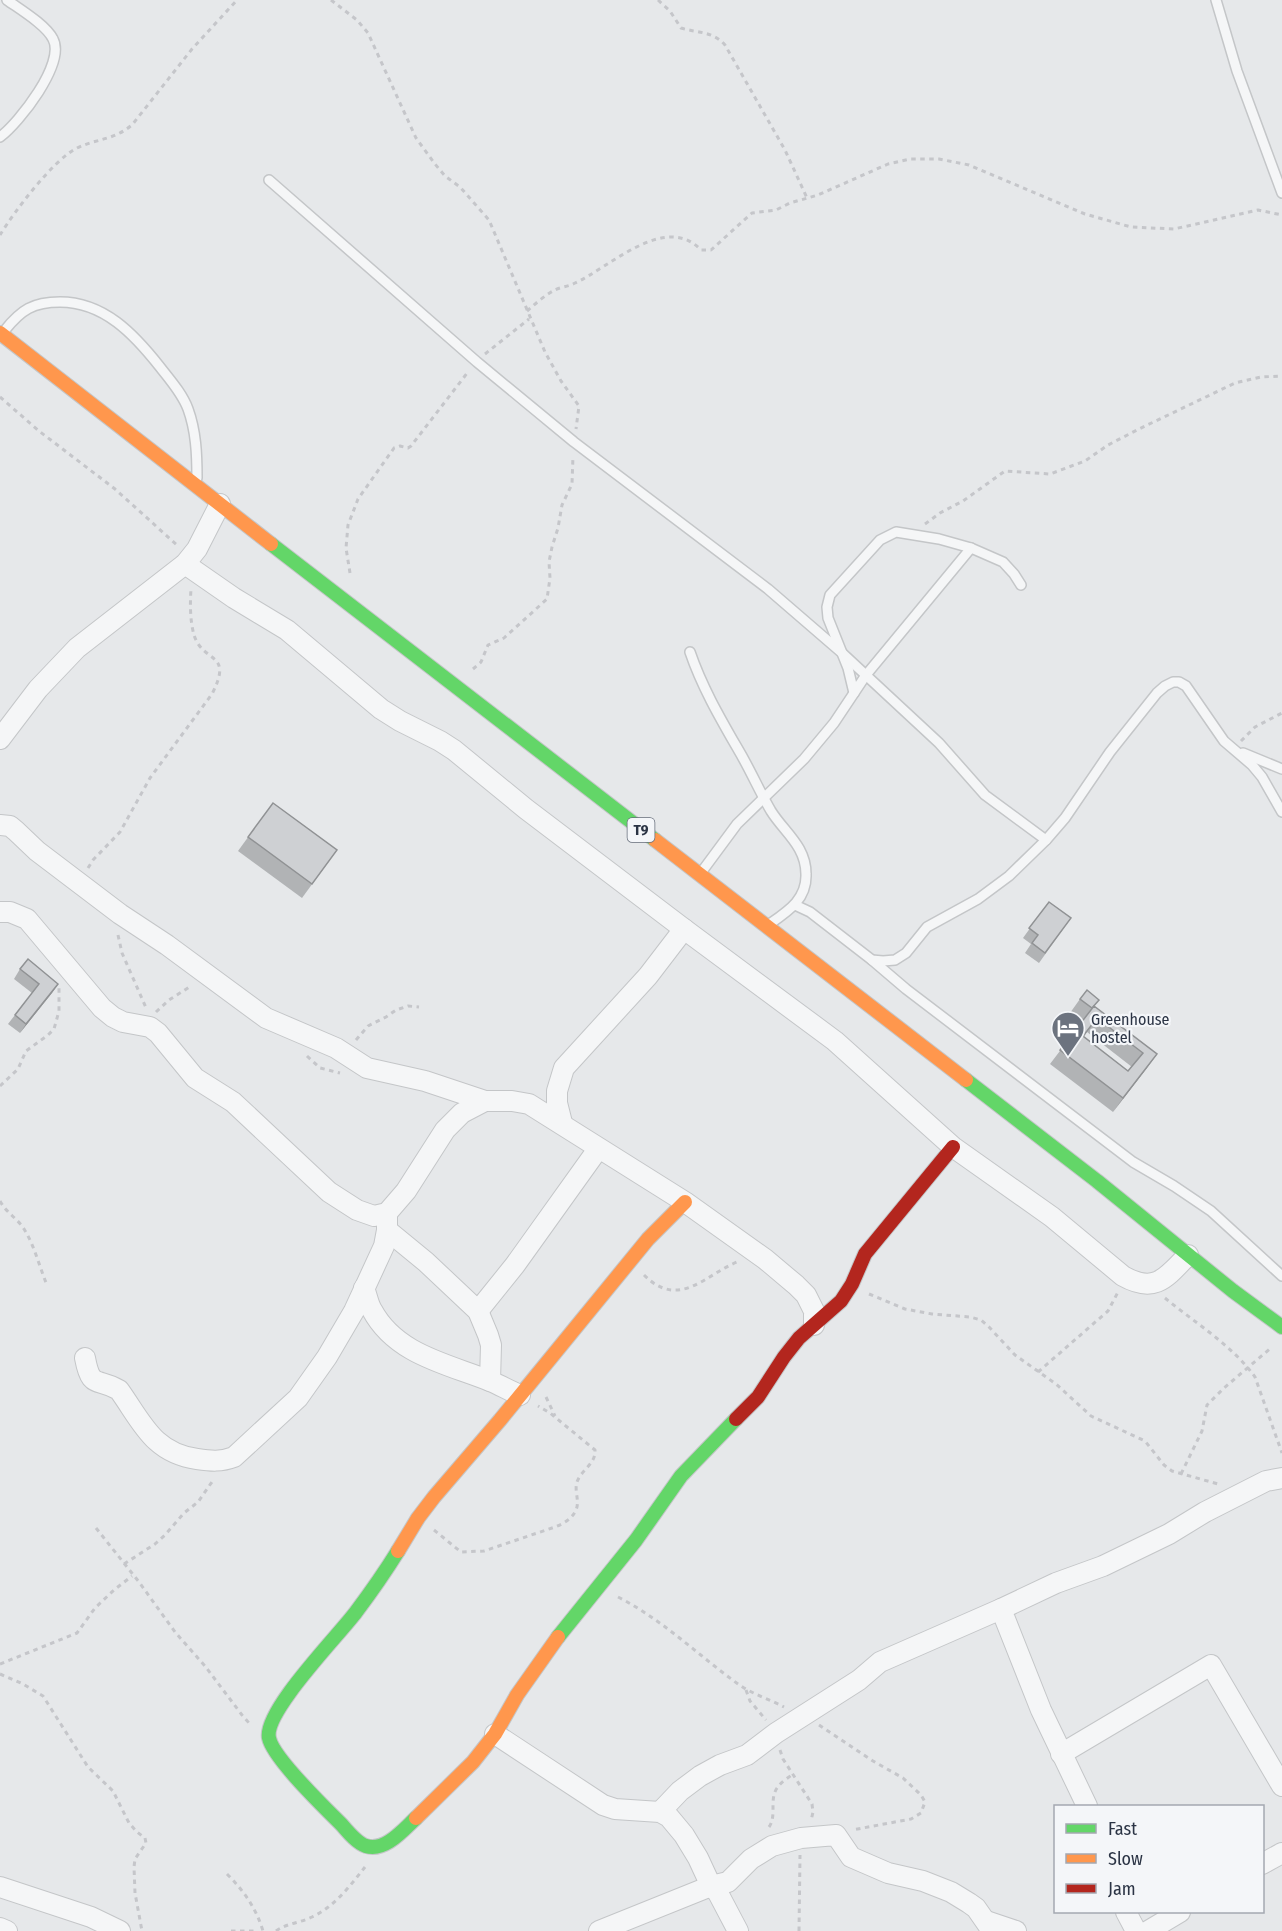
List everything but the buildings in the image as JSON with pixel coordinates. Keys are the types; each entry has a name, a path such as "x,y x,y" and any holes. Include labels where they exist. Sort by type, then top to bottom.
{"main road":[{"name":"T9","path":"1,333 1282,1327"},
{"path":"685,1202 648,1239 418,1518 368,1596 301,1677 269,1725 268,1735 271,1745 291,1771 352,1836 366,1846 379,1846 389,1842 431,1805 473,1762 495,1734 517,1695 542,1658 636,1540 681,1476 758,1397 799,1338 841,1301 852,1284 865,1254 953,1147"}],"street":[{"path":"0,739 38,689 77,648 189,567 220,504"},
{"path":"189,567 287,630 381,709 454,750 526,809 684,930 835,1041 953,1147 1052,1217 1123,1276 1136,1283 1147,1284 1159,1281 1171,1273 1188,1255"},
{"path":"0,825 10,826 37,851 120,914 167,945 266,1018 336,1048 367,1068 384,1074 425,1081 485,1101 512,1101 529,1104 562,1124 598,1149 685,1202 765,1259 806,1295 814,1311 814,1325"},
{"path":"0,912 10,912 27,919 102,1008 112,1017 123,1022 150,1027 158,1033 195,1078 233,1102 329,1192 357,1210 387,1221 478,1311 491,1345 490,1381"},
{"path":"529,1104 648,976 684,930"},
{"path":"562,1124 557,1091 564,1068"},
{"path":"85,1358 90,1377 97,1383 119,1389 150,1436 159,1445 174,1454 191,1458 222,1461 234,1457 298,1398 314,1377 332,1350 384,1246 387,1221 445,1130 462,1113 485,1101"},
{"path":"478,1311 515,1265 598,1149"},
{"path":"364,1288 372,1310 395,1338 416,1353 520,1395"},
{"path":"660,1812 680,1791 700,1776 720,1765 747,1755 776,1733 859,1680 880,1662 1056,1583 1103,1566 1169,1534 1266,1480 1282,1478"},
{"path":"1001,1609 1041,1710 1086,1805"},
{"path":"1061,1754 1211,1665 1282,1786"},
{"path":"495,1734 603,1805 615,1809 660,1812 669,1817 684,1835 698,1858 711,1886 718,1893 738,1931"},
{"path":"599,1931 711,1886 728,1882 751,1859 771,1846 801,1838 836,1835 850,1857 888,1873 923,1881 951,1892 976,1908 989,1926 1016,1931"},
{"path":"1264,1863 1282,1853"},
{"path":"0,1887 91,1917 118,1930"},
{"path":"1127,1913 1136,1931"},
{"path":"1148,1931 1177,1913"},
{"path":"0,1928 7,1931"},
{"path":"86,1931 118,1930"}],"lane":[{"path":"0,137 8,131 39,92 56,59 53,38 8,0"},
{"path":"1216,0 1237,71 1282,193"},
{"path":"269,180 477,362 574,442 768,589 841,652 939,743 985,795 1046,840"},
{"path":"1,333 23,310 49,302 80,303 115,319 150,354 184,402 192,422 197,448 197,486"},
{"path":"854,693 848,668 828,618 827,607 830,595 880,540 896,532 939,539 971,548 1003,562 1021,585"},
{"path":"700,874 737,824 804,759 834,723 866,675 971,548"},
{"path":"690,652 717,714 772,813 796,841 804,857 805,887 801,897 795,905 766,926"},
{"path":"872,960 895,960 906,953 927,927 990,891 1046,840 1065,818 1125,732 1157,693 1173,682 1186,686 1224,741 1252,765 1262,777 1282,812"},
{"path":"1233,749 1282,769"},
{"path":"795,905 810,912 897,982 1133,1162 1211,1211 1282,1276"}],"path":[{"path":"0,235 64,157 75,149 92,142 121,134 132,125 192,49 237,0"},
{"path":"331,0 357,20 368,33 416,138 425,152 445,176 460,187 489,220 530,319 561,381 579,406 572,484 562,505 552,547 549,562 548,599 504,638 489,645 481,662 454,686"},
{"path":"658,0 670,11 681,28 712,35 725,45 785,150 807,198"},
{"path":"527,311 554,290 576,283 648,240 674,237 691,241 700,250 711,250 752,213 776,210 888,164 910,159 939,159 969,165 1085,214 1131,227 1174,229 1258,210 1282,215"},
{"path":"0,228 6,225"},
{"path":"351,578 346,536 358,499 394,448 411,446 477,362 530,319"},
{"path":"896,532 901,528 909,526 916,528 923,525 963,501 1005,471 1050,474 1085,461 1108,445 1235,383 1261,377 1282,376"},
{"path":"0,397 39,431 115,489 181,549 189,567 194,635 198,645 219,665 221,672 207,701 150,778 120,832 93,860 79,883"},
{"path":"1233,749 1255,727 1282,713"},
{"path":"120,914 118,928 122,953 151,1018 179,993 208,977"},
{"path":"0,1086 18,1069 26,1051 54,1029 58,1011 59,957"},
{"path":"336,1048 343,1042 356,1041 368,1026 396,1010 408,1006 419,1006"},
{"path":"0,1201 26,1233 46,1285"},
{"path":"631,1261 657,1286 670,1290 685,1290 740,1261 765,1259"},
{"path":"1038,1372 1108,1311 1114,1303 1123,1276"},
{"path":"852,1284 905,1309 981,1320 1015,1355 1068,1395 1091,1416 1145,1441 1164,1465 1172,1471 1222,1485"},
{"path":"1147,1284 1212,1335 1248,1367 1255,1377 1282,1453"},
{"path":"1180,1474 1202,1431 1204,1411 1207,1405 1274,1346"},
{"path":"418,1518 454,1548 469,1553 484,1551 555,1527 564,1523 575,1512 578,1507 576,1486 578,1479 594,1459 595,1450 550,1413 520,1395"},
{"path":"123,1564 155,1544 184,1513 198,1502 215,1478 222,1461"},
{"path":"96,1528 242,1715 268,1735"},
{"path":"0,1664 77,1633 95,1608 133,1575"},
{"path":"598,1588 647,1613 746,1690 805,1714 830,1733 903,1778 925,1802 921,1813 911,1819 863,1827 836,1835"},
{"path":"0,1674 43,1696 88,1767 112,1791 129,1823 144,1838 146,1843 135,1859 133,1880 142,1931"},
{"path":"746,1690 750,1701 776,1733 783,1759 812,1804 812,1816 801,1838 799,1931"},
{"path":"766,1829 772,1823 773,1798 776,1789 793,1774"},
{"path":"276,1931 315,1917 327,1908 354,1881 379,1846"},
{"path":"227,1874 249,1899 264,1931"},
{"path":"231,1931 257,1931"}],"traffic: fast":[{"path":"271,544 655,840"},
{"path":"966,1080 1097,1181 1233,1291 1282,1327"},
{"path":"558,1637 636,1540 681,1476 736,1419"},
{"path":"398,1551 356,1612 289,1693 270,1726 269,1738 289,1770 363,1845 373,1847 387,1843 416,1818"}],"traffic: slow":[{"path":"0,333 271,544"},
{"path":"655,840 966,1080"},
{"path":"398,1551 434,1497 648,1239 685,1202"},
{"path":"416,1818 473,1762 495,1734 517,1695 558,1637"}],"traffic: jam":[{"path":"736,1419 758,1397 799,1338 841,1301 852,1284 865,1254 953,1147"}],"place":[{"name":"Greenhouse hostel","path":"1068,1057"}]}
